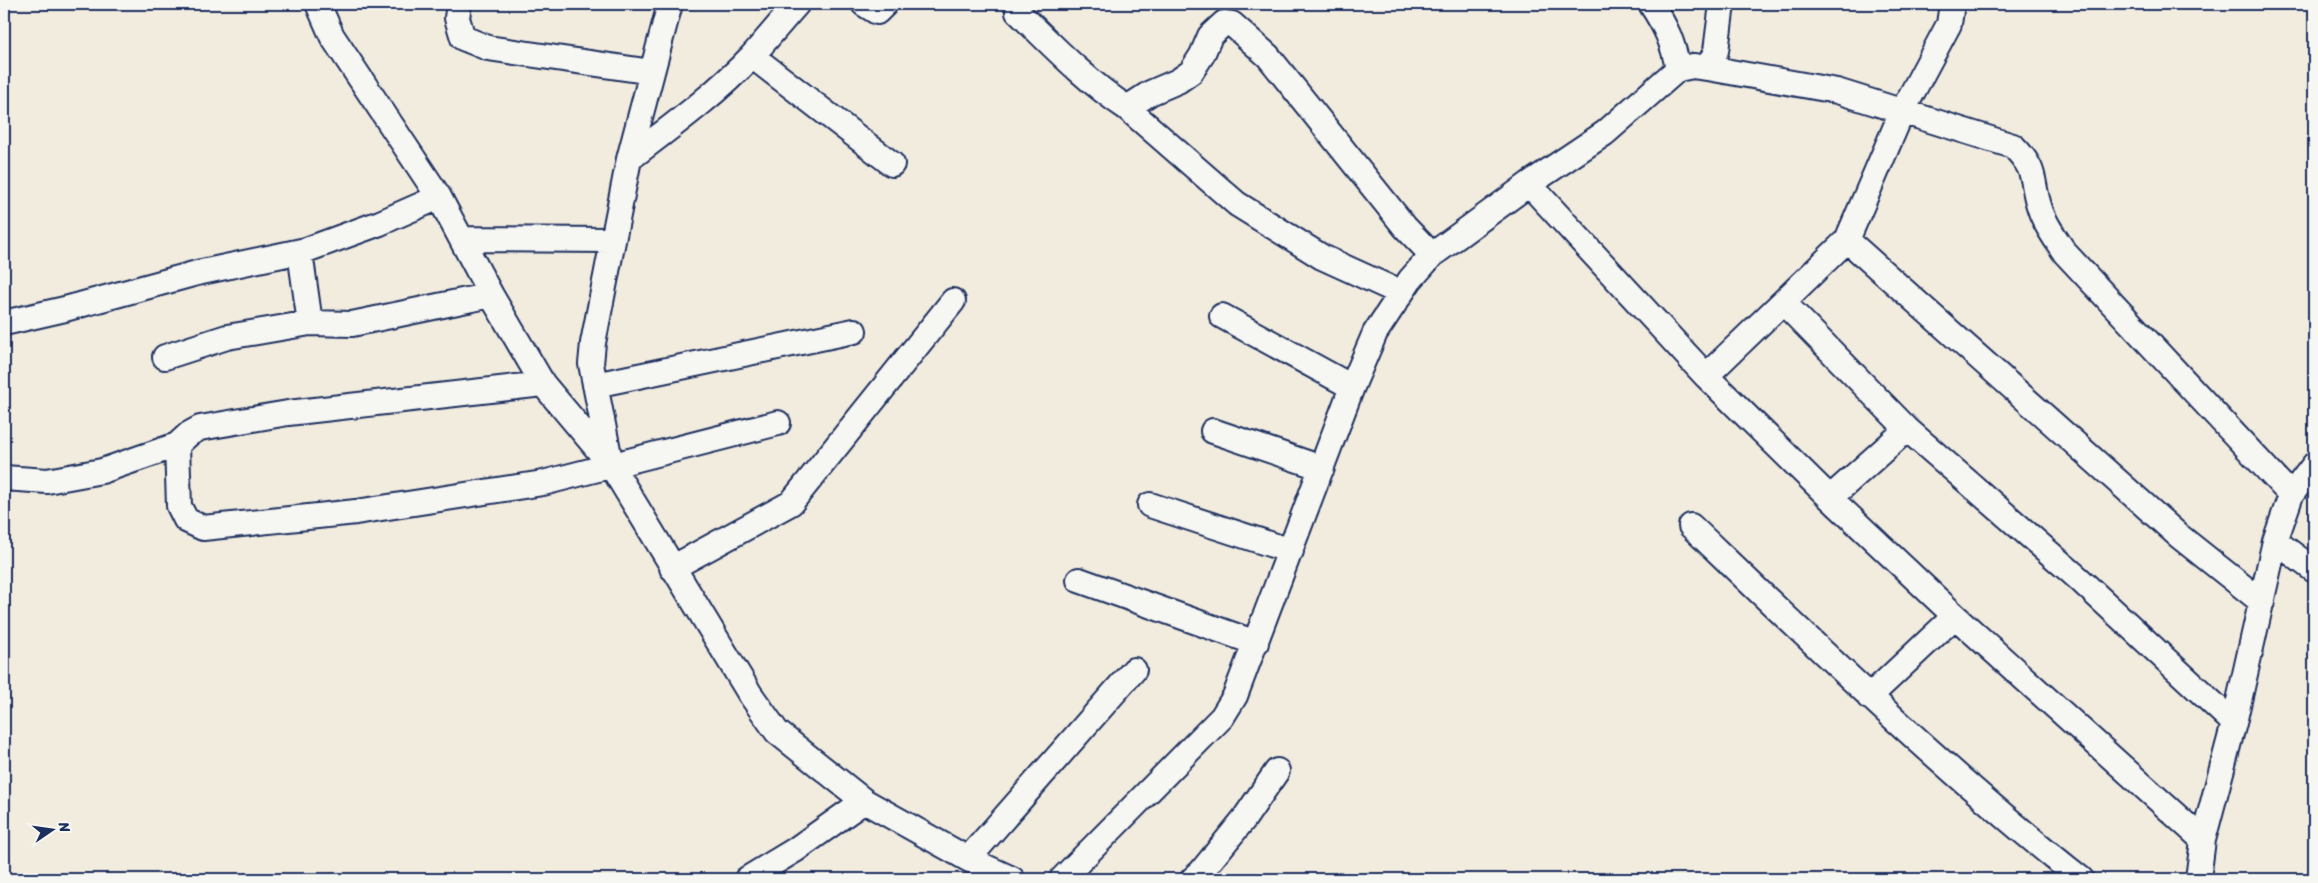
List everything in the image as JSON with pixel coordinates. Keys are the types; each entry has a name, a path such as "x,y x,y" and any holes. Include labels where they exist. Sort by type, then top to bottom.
{"street":[{"path":"318,4 332,36 439,197 491,295 543,384 611,464 672,568 750,694 778,732 864,801 968,859 1012,879"},
{"path":"459,4 458,18 463,38 488,48 652,72"},
{"path":"611,464 595,385 592,343 629,159 670,4"},
{"path":"629,159 690,113 752,56 796,4"},
{"path":"864,4 877,12 886,4"},
{"path":"1651,4 1666,27 1674,45 1678,69"},
{"path":"1708,68 1716,51 1722,4"},
{"path":"1706,376 1847,240 1902,112 1949,24 1952,4"},
{"path":"1018,6 1073,66 1107,95 1128,108 1237,204 1322,257 1401,293"},
{"path":"1128,108 1191,72 1202,55 1210,36 1224,23 1232,24 1268,56 1405,227 1432,255"},
{"path":"752,56 892,164"},
{"path":"1062,879 1222,717 1235,696 1352,387 1375,334 1401,293 1432,255 1529,184 1605,133 1678,69 1693,66 1708,68 1837,91 2013,146 2026,159 2033,174 2040,208 2064,253 2292,495"},
{"path":"1529,184 1706,376 1830,498 1955,616 2203,840"},
{"path":"4,323 65,309 197,273 300,252 380,223 439,197"},
{"path":"462,239 612,240"},
{"path":"1847,240 2172,530 2262,602"},
{"path":"300,252 310,323"},
{"path":"165,356 227,337 310,323 352,324 491,295"},
{"path":"672,568 791,503 953,301"},
{"path":"1783,302 1908,429 2078,578 2234,723"},
{"path":"1222,316 1352,387"},
{"path":"595,385 854,331"},
{"path":"4,478 47,481 102,471 177,444 200,428 288,413 543,384"},
{"path":"177,444 179,506 186,520 203,528 356,512 543,483 611,464 778,423"},
{"path":"1830,498 1908,429"},
{"path":"1213,431 1322,468"},
{"path":"2198,879 2203,840 2234,723 2275,541 2292,495 2312,472"},
{"path":"1150,505 1291,551"},
{"path":"1690,526 1869,697 2025,835 2081,879"},
{"path":"2275,541 2314,570"},
{"path":"1079,580 1256,643"},
{"path":"1869,697 1955,616"},
{"path":"968,859 1134,670"},
{"path":"1193,879 1201,872 1244,819 1277,772"},
{"path":"747,879 795,850 864,801"}]}
